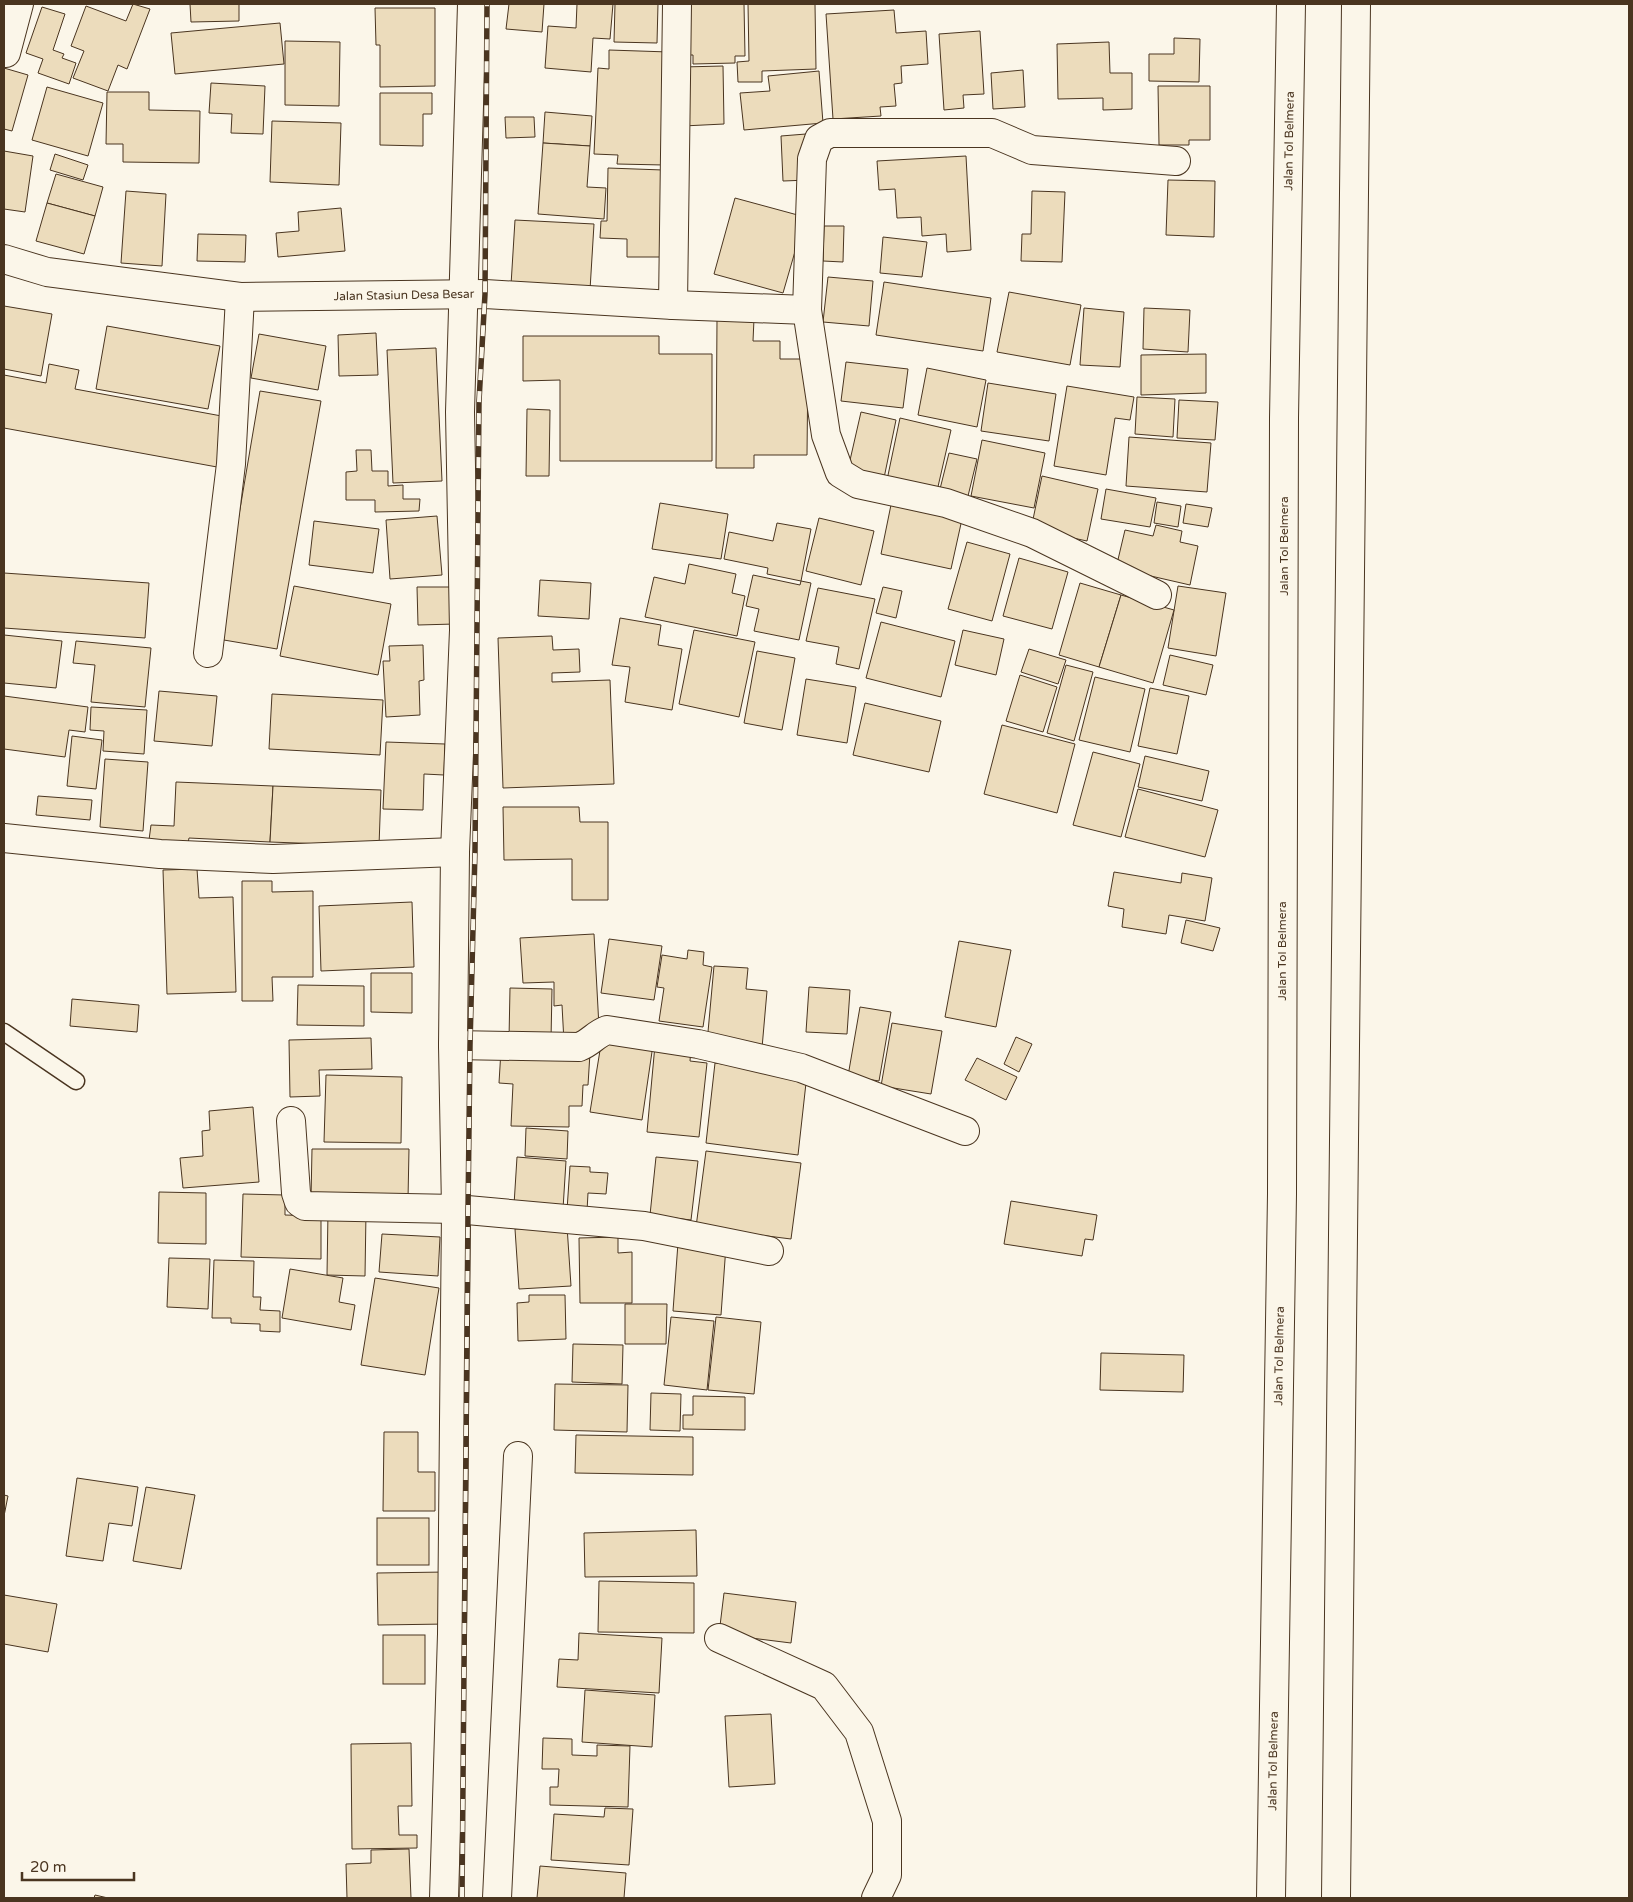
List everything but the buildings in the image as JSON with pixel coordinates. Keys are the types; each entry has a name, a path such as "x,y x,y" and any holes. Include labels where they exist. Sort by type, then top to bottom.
{"main road":[{"path":"6,53 19,4"},
{"path":"444,1898 452,1634 456,1209 453,1045 456,852 464,630 460,412 472,4"},
{"path":"674,305 677,4"},
{"name":"Jalan Tol Belmera","path":"1271,1898 1282,1184 1284,418 1291,4"},
{"path":"1336,1898 1356,4"},
{"path":"1157,595 1032,534 946,502 858,484 840,473 826,435 807,310 812,159 819,139 830,133 992,133 1032,150 1176,161"},
{"name":"Jalan Stasiun Desa Besar","path":"4,259 47,272 240,297 464,294 807,310"},
{"path":"208,653 231,464 240,297"},
{"path":"4,838 160,854 273,859 456,852"},
{"path":"453,1045 579,1047 589,1043 598,1034 607,1030 698,1044 801,1068 965,1131"},
{"path":"291,1121 296,1193 299,1202 305,1206 456,1209 644,1226 769,1252"},
{"path":"497,1898 518,1456"},
{"path":"719,1638 824,1686 860,1732 887,1821 888,1874 876,1898"}],"lane":[{"path":"4,1032 76,1081"}],"railway":[{"path":"462,1898 470,1045 475,851 479,401 485,294 487,4"}]}
